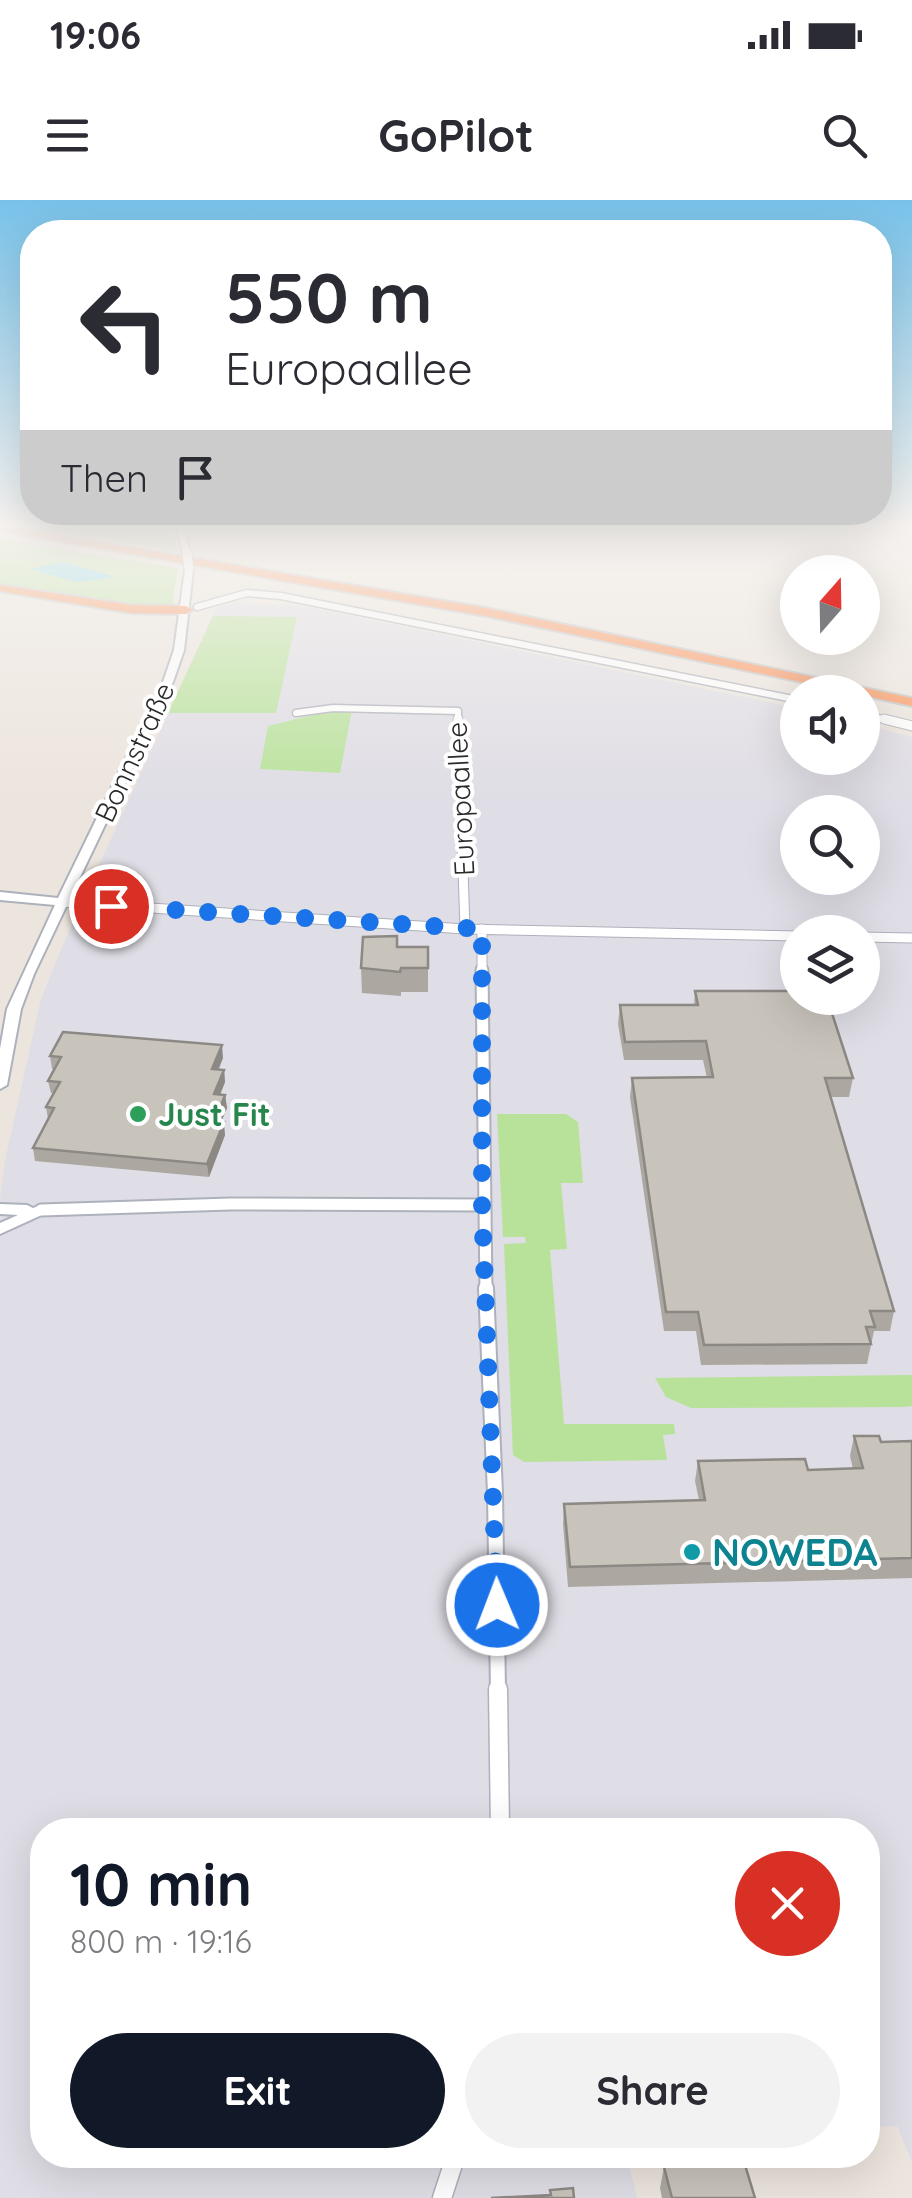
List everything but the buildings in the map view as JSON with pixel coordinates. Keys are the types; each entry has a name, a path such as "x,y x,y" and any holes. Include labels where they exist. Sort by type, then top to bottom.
{"highway":[{"path":"455,615 780,682"},
{"path":"501,615 912,702"},
{"path":"880,704 912,711"}],"main road":[{"name":"Bonnstraße","path":"0,1085 14,1010 61,902 158,706 189,615"},
{"path":"0,896 61,902"},
{"path":"0,1209 41,1210"},
{"path":"0,1229 41,1210"}],"street":[{"path":"377,615 780,696"},
{"name":"Europaallee","path":"296,713 333,708 458,710 465,929"},
{"path":"880,718 912,726"},
{"path":"61,902 465,929 780,936"},
{"path":"482,929 482,1206 495,1493 500,1818"},
{"path":"880,937 912,938"},
{"path":"41,1210 230,1204 482,1206"},
{"path":"442,2198 452,2168"}],"shaded area":[{"path":"213,615 348,615 780,704 780,775 880,775 880,729 912,737 912,2162 897,2126 880,2127 880,1818 30,1818 30,2168 630,2168 637,2198 0,2198 0,1198 41,999"}],"green space":[{"path":"213,616 297,617 276,713 168,713"},
{"path":"352,710 340,773 260,769 268,726 329,711"},
{"path":"497,1114 566,1114 578,1122 583,1183 561,1183 567,1249 550,1250 564,1424 674,1424 675,1434 663,1435 667,1460 524,1462 513,1455 504,1244 526,1243 525,1237 503,1237"},
{"path":"912,1375 912,1406 904,1407 691,1408 666,1397 655,1378"}],"place":[{"name":"Just Fit","path":"138,1114"},
{"name":"NOWEDA","path":"692,1552"}],"route":[{"path":"111,906 482,929 482,1206 497,1605"}]}
